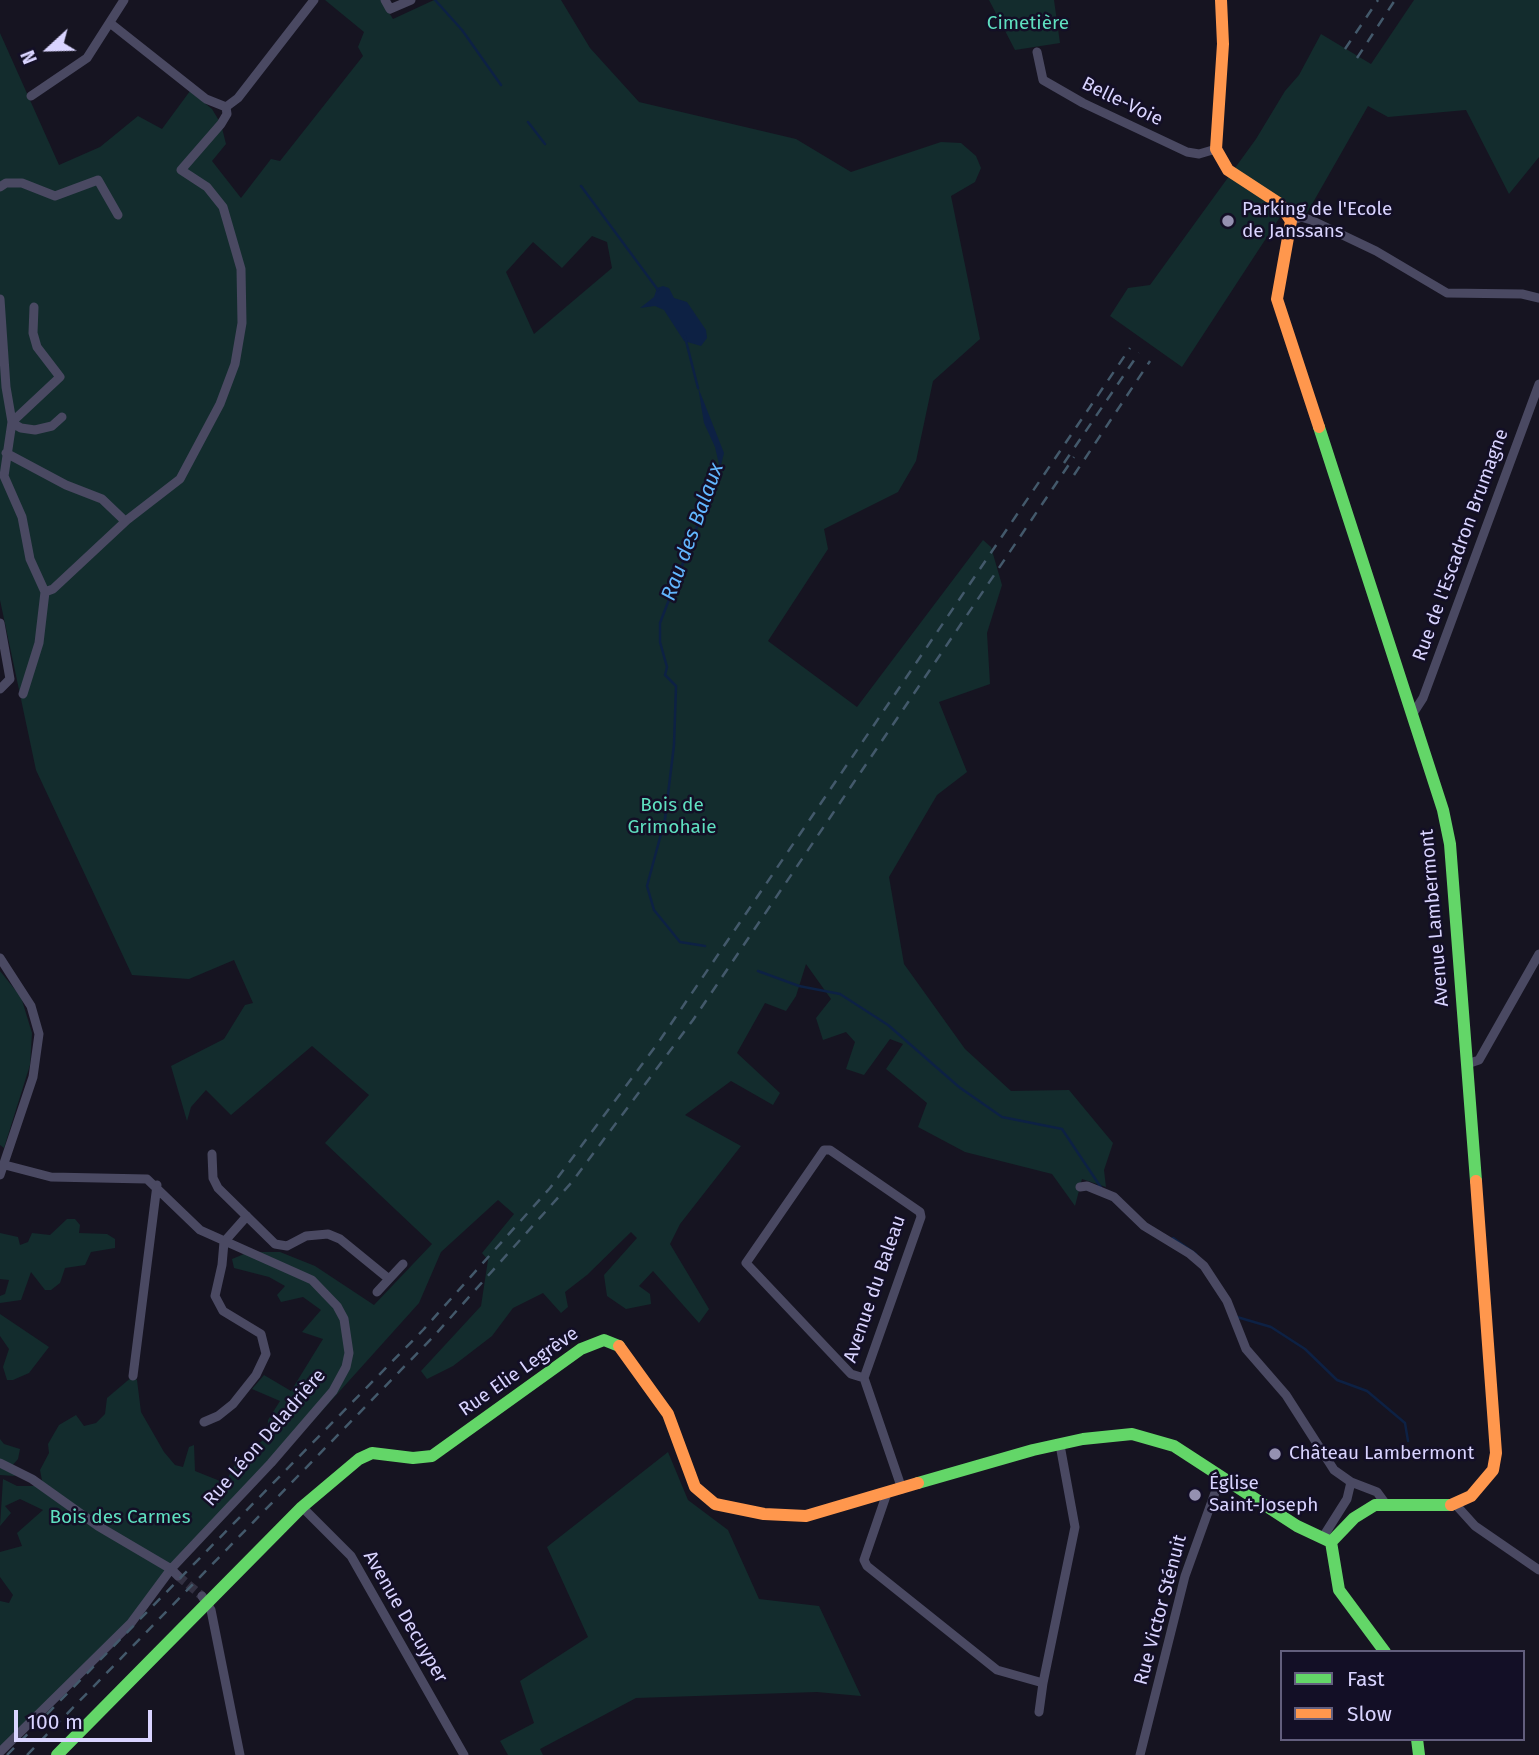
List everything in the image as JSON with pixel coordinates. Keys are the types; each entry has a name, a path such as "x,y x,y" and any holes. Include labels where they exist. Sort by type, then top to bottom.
{"street":[{"path":"31,96 87,58 124,0"},
{"path":"110,23 206,99 220,107 226,107 238,98 314,0"},
{"path":"385,0 390,9 411,0"},
{"path":"1221,0 1223,44 1216,149 1228,170 1280,204 1291,221 1308,218 1320,223 1447,293 1522,294 1539,298"},
{"name":"Belle-Voie","path":"1037,52 1043,80 1083,103 1187,152 1199,154 1216,149"},
{"path":"45,592 63,580 125,521 180,479 205,438 235,364 242,323 241,269 237,248 218,199 207,187 181,170 222,124 227,114 226,107"},
{"path":"0,187 6,183 22,183 54,196 98,180 118,215"},
{"name":"Avenue Lambermont","path":"1291,221 1278,299 1412,715 1450,844 1496,1454 1493,1470 1484,1485 1456,1505"},
{"path":"0,299 6,387 12,422 6,453 6,485 24,524 30,559 45,592 39,643 23,694"},
{"path":"12,422 60,377 37,347 33,333 34,307"},
{"name":"Rue de l'Escadron Brumagne","path":"1412,715 1423,698 1539,384"},
{"path":"12,422 21,428 35,430 52,426 62,417"},
{"path":"6,453 66,485 102,499 125,521"},
{"path":"0,623 10,679 0,689"},
{"path":"1467,1064 1479,1060 1539,954"},
{"path":"0,958 27,997 39,1034 33,1077 0,1175"},
{"name":"Avenue du Baleau","path":"864,1378 851,1374 746,1263 824,1150 830,1150 917,1207 921,1217 864,1378 902,1489"},
{"path":"212,1154 213,1178 275,1244 287,1246 306,1236 328,1234 340,1239 388,1279"},
{"path":"5,1165 40,1175 143,1178 157,1185 133,1376"},
{"name":"Rue Léon Deladrière","path":"0,1752 131,1623 332,1391 346,1367 349,1353 344,1319 318,1285 295,1270 223,1242 191,1223 157,1185"},
{"path":"1080,1187 1087,1186 1114,1198 1144,1226 1191,1254 1204,1266 1227,1301 1247,1349 1286,1395 1334,1470 1351,1482 1370,1488 1385,1503"},
{"path":"204,1422 218,1416 237,1399 256,1375 266,1354 261,1334 223,1311 216,1303 215,1293 222,1265 223,1242 247,1216"},
{"path":"377,1292 403,1264"},
{"name":"Rue Elie Legrève","path":"57,1755 208,1597 302,1507 359,1459 372,1453 421,1458 443,1450 580,1349 604,1340 614,1342 629,1357 668,1414 695,1488 715,1504 764,1514 806,1516 1059,1444 1113,1434 1141,1435 1174,1446 1297,1526 1327,1539"},
{"path":"1038,1712 1075,1527 1059,1444"},
{"path":"0,1463 32,1479 97,1526 175,1573"},
{"name":"Rue Victor Sténuit","path":"1140,1755 1185,1576 1221,1476"},
{"path":"1351,1482 1348,1499 1327,1539 1339,1590 1384,1650"},
{"path":"887,1493 865,1563 1002,1673 1043,1684"},
{"path":"1327,1539 1354,1518 1385,1503 1456,1505 1475,1526 1539,1570"},
{"name":"Avenue Decuyper","path":"302,1507 351,1556 464,1755"},
{"path":"208,1597 240,1755"},
{"path":"237,1732 247,1755"}],"green space":[{"path":"325,0 381,0 393,19 434,0 561,0 590,48 639,102 796,139 851,172 941,142 961,143 976,156 981,168 975,182 951,196 980,339 933,381 916,461 898,492 824,529 828,549 768,641 857,707 983,540 991,547 1002,585 987,633 990,684 939,702 967,772 937,795 889,877 904,964 965,1049 1011,1091 1069,1090 1113,1143 1104,1170 1106,1187 1082,1179 1075,1206 1052,1174 965,1152 918,1127 927,1103 886,1069 903,1044 890,1039 864,1075 846,1069 855,1042 846,1032 823,1040 816,1018 831,999 806,964 796,996 786,1011 765,1003 737,1053 780,1093 773,1105 731,1081 685,1115 741,1146 680,1224 670,1244 709,1309 699,1323 653,1271 639,1286 650,1294 651,1304 626,1309 607,1296 604,1275 637,1238 631,1232 587,1275 565,1292 568,1307 561,1313 543,1293 513,1308 492,1336 453,1366 427,1379 421,1371 481,1306 488,1260 482,1253 514,1214 498,1200 441,1252 419,1303 312,1422 121,1629 0,1748 0,1601 9,1603 13,1595 0,1577 0,1552 22,1546 17,1533 43,1510 20,1499 5,1506 11,1513 0,1526 3,1479 17,1486 43,1486 40,1470 49,1453 48,1444 59,1425 76,1415 84,1426 96,1423 105,1414 107,1398 133,1376 137,1380 141,1412 164,1452 175,1465 183,1467 189,1447 194,1445 195,1471 225,1483 237,1461 267,1437 268,1420 280,1401 252,1389 264,1375 291,1391 323,1339 302,1332 321,1310 303,1297 281,1302 277,1295 285,1286 269,1277 234,1268 232,1259 249,1252 280,1252 315,1266 374,1305 432,1244 325,1143 369,1095 312,1046 231,1115 206,1090 191,1107 187,1121 171,1066 224,1039 245,1005 253,1003 234,960 189,979 132,975 36,770 0,600 0,33 59,165 100,147 138,116 162,129 190,91 212,109 221,124 226,144 212,161 241,198 271,159 280,161 363,56 358,47 364,32","holes":["592,236 607,242 612,268 534,334 506,272 533,242 562,268"]},
{"name":"Cimetière","path":"989,0 1054,0 1060,43 1015,50"},
{"path":"1414,0 1539,0 1539,157 1509,194 1466,110 1388,117 1368,106 1307,213 1280,217 1182,367 1110,316 1128,288 1150,285 1256,139 1285,91 1299,75 1321,34 1371,64"},
{"path":"0,971 21,997 32,1033 30,1065 4,1148 0,1145"},
{"path":"67,1219 75,1219 80,1225 79,1233 107,1234 115,1239 115,1248 91,1252 85,1265 65,1268 60,1283 51,1290 45,1290 31,1272 21,1300 0,1303 0,1296 5,1294 9,1280 0,1279 0,1233 18,1237 20,1245 28,1242 32,1233 50,1235"},
{"path":"0,1314 49,1347 29,1373 13,1380 7,1380 3,1367 9,1349 0,1336"},
{"path":"0,1439 4,1444 20,1449 18,1459 11,1467 15,1476 0,1475"},
{"path":"668,1452 688,1500 728,1530 759,1599 819,1606 861,1696 817,1692 636,1698 540,1749 543,1755 508,1755 500,1741 534,1723 520,1681 588,1637 547,1547"}],"water":[{"path":"657,288 669,288 674,298 687,302 706,330 707,338 701,346 684,341 664,310 655,306 640,308 654,297"},
{"path":"698,387 724,453 720,469 715,447 704,423"}],"waterway":[{"name":"Rau des Balaux","path":"435,0 462,30 501,85"},
{"name":"Rau des Balaux","path":"528,122 545,144"},
{"name":"Rau des Balaux","path":"581,186 658,290"},
{"name":"Rau des Balaux","path":"685,337 698,388"},
{"name":"Rau des Balaux","path":"705,946 680,942 654,910 647,886 665,819 674,745 676,686 665,675 667,667 660,642 660,623 720,467"},
{"path":"758,971 799,986 840,994 888,1025 959,1087 1002,1117 1062,1129 1102,1189"},
{"path":"1173,1238 1196,1254"},
{"path":"1237,1317 1271,1327 1305,1349 1337,1380 1367,1391 1405,1423 1408,1441"}],"tunnel":[{"path":"178,1576 202,1596"}],"railway":[{"path":"1345,49 1378,0"},
{"path":"1357,58 1395,0"},
{"path":"7,1755 423,1330 550,1188 658,1043 1130,348"},
{"path":"1064,463 1139,353"},
{"path":"1074,475 1150,361"},
{"path":"27,1755 434,1336 572,1182 693,1020 1074,457"}],"traffic: fast":[{"path":"1319,427 1443,810 1450,844 1476,1181"},
{"path":"57,1755 302,1507 359,1459 372,1453 413,1458 432,1456 581,1349 604,1340 619,1346"},
{"path":"918,1483 1033,1450 1083,1439 1132,1434 1174,1446 1297,1526 1331,1542"},
{"path":"1331,1542 1354,1518 1375,1505 1451,1505"},
{"path":"1331,1542 1339,1590 1384,1650"},
{"path":"1417,1741 1419,1755"}],"traffic: slow":[{"path":"1221,0 1223,44 1216,149 1228,170 1280,204 1291,221 1277,299 1319,427"},
{"path":"1451,1505 1471,1496 1493,1470 1496,1453 1476,1181"},
{"path":"619,1346 668,1414 695,1487 715,1504 764,1514 806,1516 918,1483"}],"place":[{"name":"Parking de l'Ecole de Janssans","path":"1228,221"},
{"name":"Château Lambermont","path":"1275,1454"},
{"name":"Église Saint-Joseph","path":"1195,1495"}],"park label":[{"name":"Bois de Grimohaie","path":"672,817"},
{"name":"Bois des Carmes","path":"120,1518"}]}
